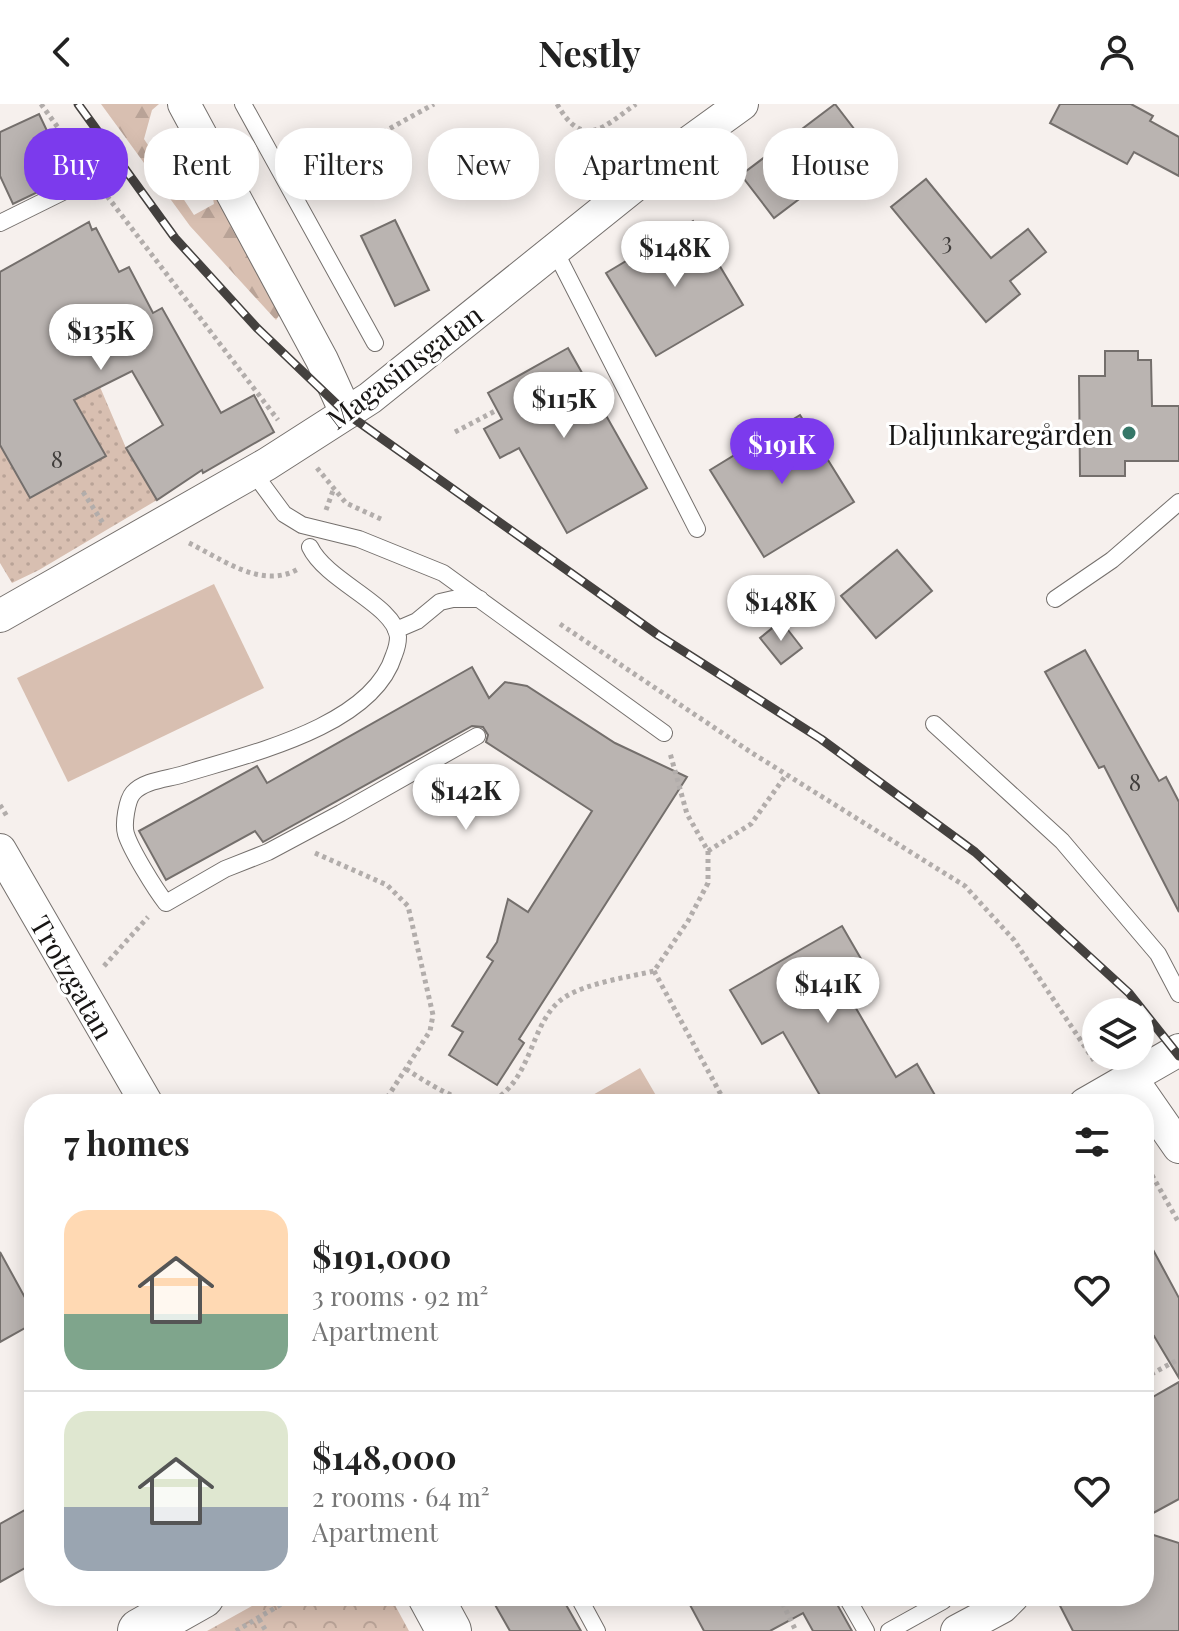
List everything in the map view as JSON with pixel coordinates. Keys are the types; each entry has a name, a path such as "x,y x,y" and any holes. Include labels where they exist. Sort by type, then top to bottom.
{"street":[{"path":"184,104 322,360 346,413"},
{"name":"Magasinsgatan","path":"0,616 253,472 407,371 554,249 742,104"},
{"name":"Trotzgatan","path":"0,850 141,1094"},
{"path":"1109,1090 1179,1050"},
{"path":"1154,1127 1179,1147"},
{"path":"140,1631 184,1606"},
{"path":"435,1606 449,1631"},
{"path":"957,1631 1003,1606"}],"lane":[{"path":"243,104 275,162"},
{"path":"0,223 46,200"},
{"path":"296,200 375,343"},
{"path":"554,249 697,529"},
{"path":"253,472 284,514 302,525 359,539 443,573 664,733"},
{"path":"1055,599 1112,560 1179,502"},
{"path":"310,547 323,567 373,603 396,630 396,648 382,681 353,708 275,747 135,790 130,798 126,833 166,903 225,869 288,841 477,736"},
{"path":"396,630 417,621 440,602 480,599"},
{"path":"934,724 1062,841 1158,954 1179,994"},
{"path":"583,1606 597,1631"},
{"path":"852,1606 866,1631"},
{"path":"889,1631 934,1606"}],"path":[{"path":"41,104 58,128"},
{"path":"391,128 434,104"},
{"path":"557,104 568,122 586,131 602,129 636,104"},
{"path":"111,200 297,444 346,503 384,520"},
{"path":"455,432 497,410"},
{"path":"175,536 246,571 267,577 281,577 299,568 310,547"},
{"path":"559,624 786,775 965,886 1014,940 1088,1050 1109,1090"},
{"path":"505,1094 514,1083 552,1009 566,996 654,971 688,921 708,883 708,851 687,814 664,733"},
{"path":"708,851 751,824 786,775"},
{"path":"288,841 387,885 408,906 433,1015 430,1031 390,1094"},
{"path":"97,974 147,919 161,896"},
{"path":"654,971 721,1094"},
{"path":"406,1069 448,1094"},
{"path":"1154,1179 1179,1223"},
{"path":"1154,1373 1179,1359"},
{"path":"236,1631 279,1606"},
{"path":"784,1606 796,1631"},
{"path":"259,1619 266,1631"}],"green space":[{"path":"101,104 159,104 152,110 147,128 144,128 144,163 128,141 128,128 119,128"},
{"path":"171,200 184,200 194,215 214,204 213,200 237,200 284,308 276,320 190,226"},
{"path":"100,387 126,448 157,500 12,583 0,563 0,422 47,414","holes":["106,456 30,498 8,459"]},
{"path":"214,584 264,688 68,782 17,678"},
{"path":"640,1068 655,1094 594,1094"},
{"path":"252,1606 395,1606 409,1631 207,1631"}],"building":[{"path":"835,104 853,128 803,128"},
{"path":"1060,104 1131,104 1153,116 1150,121 1179,137 1179,176 1134,152 1127,164 1050,123"},
{"path":"39,114 46,128 24,128 24,199 13,204 0,176 0,132"},
{"path":"763,158 763,200 798,200 774,218 747,183 747,170"},
{"path":"926,179 991,258 1028,229 1046,252 1010,281 1020,294 986,322 891,207"},
{"path":"395,220 429,290 395,306 361,236"},
{"path":"693,221 743,305 656,356 606,273"},
{"path":"89,222 92,230 96,228 119,272 129,267 153,313 162,308 221,413 254,395 274,432 203,473 202,470 157,500 126,448 163,425 132,371 74,400 106,456 30,498 0,445 0,272"},
{"path":"568,348 647,488 567,533 519,448 500,458 484,429 502,419 488,393"},
{"name":"Daljunkaregården","path":"1105,351 1138,351 1138,360 1151,360 1152,406 1179,406 1179,461 1125,461 1125,476 1080,476 1079,376 1105,376"},
{"path":"800,415 854,502 764,557 710,470"},
{"path":"897,550 932,591 876,638 841,596"},
{"path":"781,621 802,648 781,664 760,638"},
{"path":"1085,650 1159,781 1166,777 1179,802 1179,912 1104,766 1099,768 1045,672"},
{"path":"472,667 489,698 505,682 527,686 615,743 687,777 519,1039 524,1043 497,1085 449,1055 463,1032 452,1026 493,961 487,957 497,942 508,899 528,912 592,811 486,742 488,735 483,727 472,726 263,842 255,831 166,880 139,831 257,766 267,783"},
{"path":"842,926 875,983 850,998 896,1077 917,1064 934,1094 819,1094 783,1032 762,1044 730,990"},
{"path":"0,1252 24,1296 24,1329 0,1342"},
{"path":"1154,1252 1179,1298 1179,1378 1154,1336"},
{"path":"1179,1382 1179,1499 1154,1513 1154,1396"},
{"path":"24,1511 24,1569 0,1582 0,1524"},
{"path":"1154,1535 1179,1543 1179,1631 1073,1631 1060,1606 1154,1606"},
{"path":"496,1606 567,1606 581,1631 510,1631"},
{"path":"691,1606 838,1606 852,1631 813,1631 803,1613 770,1631 704,1631"}],"railway":[{"path":"78,104 175,238 257,328 346,413 658,635 821,739 975,852 1129,993 1179,1056"}],"place":[{"name":"Daljunkaregården","path":"1129,433"}]}
